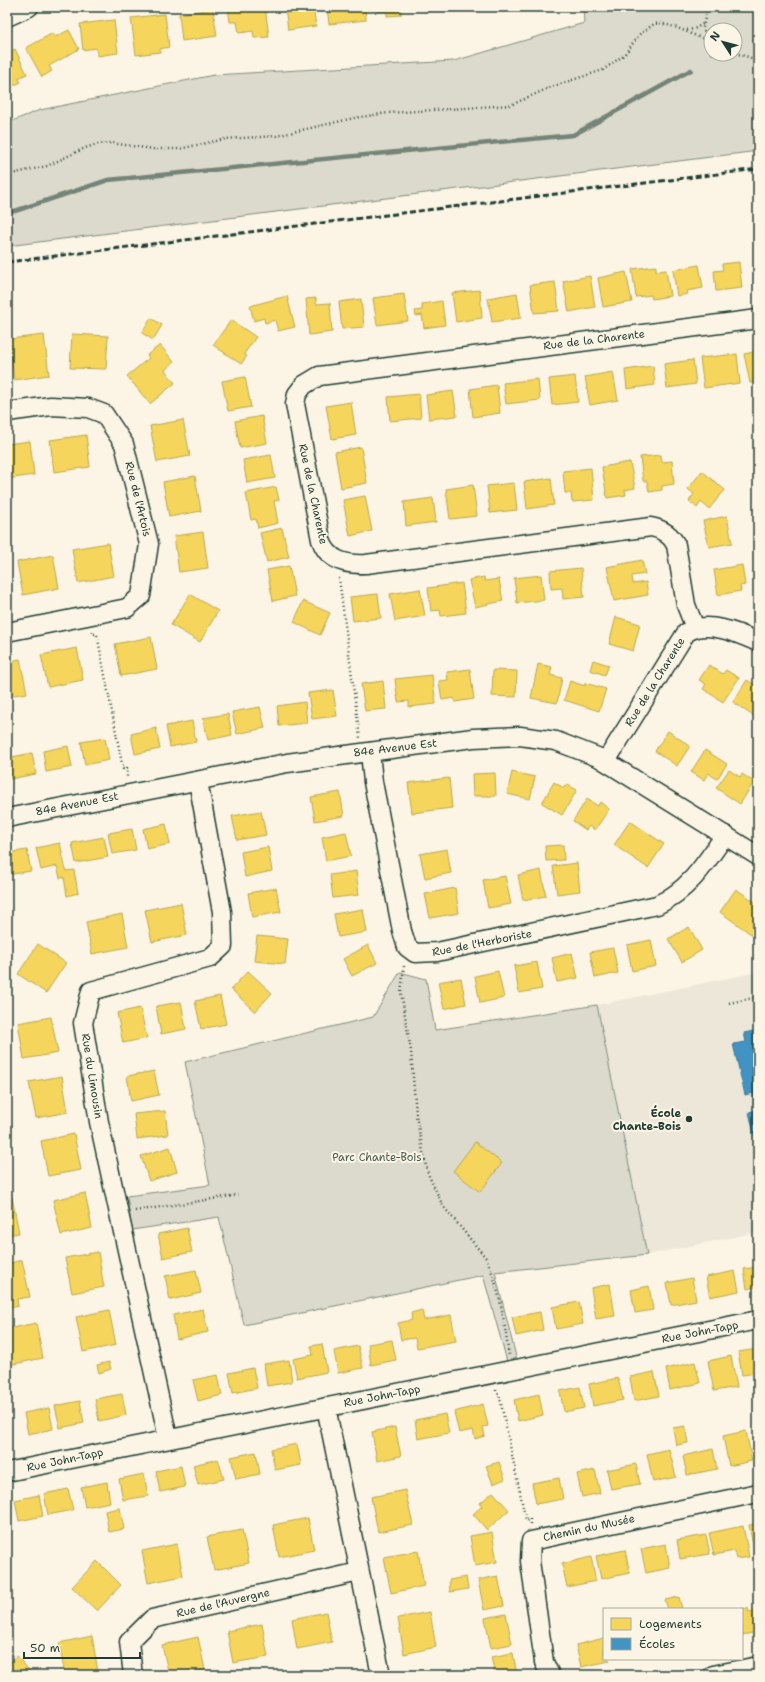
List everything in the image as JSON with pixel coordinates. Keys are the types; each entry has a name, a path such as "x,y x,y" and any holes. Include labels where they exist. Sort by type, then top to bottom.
{"street":[{"path":"7,17 29,7"},
{"name":"Rue de la Charente","path":"606,761 682,638 695,628 686,605 676,545 671,537 663,531 651,527 366,564 346,564 335,560 327,552 321,540 297,419 296,398 304,385 319,376 758,319"},
{"name":"Rue de l'Artois","path":"7,412 51,406 88,408 104,414 124,444 149,544 141,596 126,608 7,632"},
{"path":"695,628 702,627 722,630 758,642"},
{"name":"84e Avenue Est","path":"7,818 287,763 365,746 520,736 556,741 606,761 758,856"},
{"name":"Rue de l'Herboriste","path":"365,746 402,931 407,947 415,953 436,952 657,905 672,897 691,882 725,836"},
{"name":"Rue du Limousin","path":"168,1438 99,1122 83,1024 91,991 210,958 222,946 222,912 198,780"},
{"name":"Rue John-Tapp","path":"7,1472 168,1438 758,1320"},
{"path":"326,1407 381,1675"},
{"name":"Chemin du Musée","path":"550,1675 544,1662 530,1561 531,1541 758,1493"},
{"name":"Rue de l'Auvergne","path":"133,1675 129,1642 152,1618 359,1572"},
{"path":"714,1675 758,1666"}],"path":[{"path":"703,22 707,7"},
{"path":"7,175 47,166 85,148 98,144 111,143 149,148 179,149 218,140 276,136 358,117 388,113 510,105 551,87 603,70 624,55 640,34 654,24 660,23 685,30 703,38"},
{"path":"685,30 694,30 703,24"},
{"path":"743,55 758,60"},
{"path":"339,574 365,746"},
{"path":"95,625 93,634 97,634 123,769 127,768 126,780"},
{"path":"404,966 401,992 411,1051 416,1115 425,1162 429,1176 443,1206 486,1258 490,1266 504,1320 510,1358"},
{"path":"729,1003 758,997"},
{"path":"118,1214 238,1195"},
{"path":"496,1384 496,1392 499,1394 526,1520 530,1519 531,1522 529,1529"}],"shaded area":[{"name":"École Chante-Bois","path":"758,972 758,1232 647,1255 597,1005"}],"green space":[{"path":"583,7 758,7 758,151 7,246 7,123 40,110 214,75 454,61 584,23"},
{"name":"Parc Chante-Bois","path":"400,972 426,979 435,1030 597,1005 647,1255 495,1272 518,1365 508,1365 483,1275 244,1325 219,1217 132,1230 127,1196 210,1185 185,1062 373,1017"}],"building: Logements":[{"path":"228,7 265,7 269,37 254,38 253,31 239,33 237,22 230,22"},
{"path":"285,7 313,7 316,26 288,30"},
{"path":"327,7 365,7 366,20 329,24"},
{"path":"376,7 401,7 401,15 387,16 387,11 377,12"},
{"path":"426,7 453,7 453,8 426,11"},
{"path":"213,9 217,36 182,41 179,14"},
{"path":"165,14 169,47 160,49 160,52 136,55 131,18"},
{"path":"114,20 118,53 97,56 96,48 83,50 80,24"},
{"path":"69,30 79,49 49,66 52,71 42,77 26,48 53,33 55,37"},
{"path":"15,49 27,74 18,78 21,82 7,89 7,53"},
{"path":"739,262 742,288 716,291 714,271 723,270 722,264"},
{"path":"699,265 703,288 687,291 688,294 677,296 673,270"},
{"path":"656,266 656,271 666,270 670,296 652,299 651,295 636,297 632,269"},
{"path":"626,272 632,302 603,307 598,278"},
{"path":"590,276 595,307 569,312 563,281"},
{"path":"555,282 559,311 534,313 530,285"},
{"path":"480,290 482,318 456,322 452,293"},
{"path":"517,293 521,318 492,322 488,298"},
{"path":"404,294 408,321 377,325 373,298"},
{"path":"287,296 295,327 278,331 275,320 265,323 264,318 254,321 250,306"},
{"path":"316,298 316,304 330,303 332,332 309,335 306,299"},
{"path":"361,299 364,327 342,329 339,302"},
{"path":"442,301 445,325 424,328 422,315 416,316 415,311 422,310 422,304"},
{"path":"151,318 162,325 153,340 142,333"},
{"path":"231,320 256,337 244,354 247,356 241,364 213,345"},
{"path":"72,334 108,336 106,369 70,368"},
{"path":"44,335 49,375 14,380 9,339"},
{"path":"160,345 174,362 165,370 175,383 150,404 127,376 149,358 147,355"},
{"path":"758,351 758,382 750,383 744,354"},
{"path":"737,354 740,383 704,388 700,358"},
{"path":"693,360 696,384 667,388 664,364"},
{"path":"653,366 655,385 627,389 625,370"},
{"path":"613,372 618,400 590,405 585,377"},
{"path":"575,376 578,402 552,405 549,379"},
{"path":"245,377 251,407 228,411 222,381"},
{"path":"538,379 540,400 506,404 503,383"},
{"path":"497,385 500,413 473,417 470,389"},
{"path":"453,391 457,416 429,419 426,395"},
{"path":"419,394 421,418 390,421 388,397"},
{"path":"351,402 356,435 332,439 326,406"},
{"path":"262,416 267,443 240,448 235,421"},
{"path":"183,420 190,456 157,462 150,426"},
{"path":"86,435 90,467 54,472 50,440"},
{"path":"30,441 34,475 7,479 7,444"},
{"path":"361,447 367,483 341,488 335,452"},
{"path":"271,455 275,478 247,483 243,460"},
{"path":"661,455 662,462 672,461 674,484 662,486 662,490 649,492 647,481 643,481 640,457"},
{"path":"630,462 635,488 625,490 626,495 607,498 602,467"},
{"path":"591,468 594,500 572,502 571,493 565,493 563,471"},
{"path":"702,471 725,490 709,509 701,502 697,508 689,501 694,494 688,489"},
{"path":"195,476 201,511 169,517 163,482"},
{"path":"551,478 554,505 527,509 524,482"},
{"path":"514,483 517,510 490,513 487,486"},
{"path":"473,485 477,516 450,519 446,489"},
{"path":"276,487 279,500 274,501 278,523 258,528 256,519 251,520 246,493"},
{"path":"365,496 372,531 350,536 343,500"},
{"path":"433,498 436,522 406,526 404,502"},
{"path":"727,516 732,543 709,547 703,521"},
{"path":"282,528 289,557 267,562 260,533"},
{"path":"203,532 208,568 179,572 174,536"},
{"path":"108,543 114,576 78,583 72,549"},
{"path":"53,555 59,588 23,595 17,562"},
{"path":"642,560 645,574 632,576 633,584 646,582 648,595 614,601 607,567"},
{"path":"742,565 745,585 740,586 741,591 718,595 714,570"},
{"path":"289,566 295,596 273,601 267,570"},
{"path":"581,568 584,597 563,599 562,588 551,589 550,571"},
{"path":"541,575 544,600 517,603 514,578"},
{"path":"484,577 485,581 499,579 503,601 475,607 469,580"},
{"path":"462,583 466,613 441,616 440,610 431,611 428,588"},
{"path":"420,589 425,616 395,621 390,594"},
{"path":"190,594 218,611 200,642 171,625"},
{"path":"378,594 381,618 353,621 350,597"},
{"path":"303,601 330,613 320,635 294,622"},
{"path":"616,617 640,624 633,651 609,644"},
{"path":"151,637 157,669 121,676 115,644"},
{"path":"77,648 83,680 48,687 41,655"},
{"path":"20,659 27,693 7,696 7,662"},
{"path":"593,660 609,665 605,675 590,670"},
{"path":"538,664 552,667 550,675 562,678 557,703 531,698"},
{"path":"709,665 723,674 726,670 739,678 723,702 703,689 706,684 699,680"},
{"path":"470,669 474,699 455,702 454,698 442,700 439,681 448,680 447,672"},
{"path":"493,670 517,671 516,697 492,696"},
{"path":"432,675 436,704 409,707 409,701 398,702 395,679"},
{"path":"747,680 758,687 758,708 753,716 733,702"},
{"path":"383,681 386,709 365,711 361,684"},
{"path":"570,681 585,686 585,683 606,689 599,711 564,700"},
{"path":"333,690 337,716 312,719 308,693"},
{"path":"305,702 307,723 279,726 277,706"},
{"path":"260,707 265,728 237,734 232,712"},
{"path":"228,714 232,735 208,740 203,718"},
{"path":"192,721 196,742 170,747 166,726"},
{"path":"156,728 160,749 135,754 131,734"},
{"path":"668,731 690,746 677,766 655,751"},
{"path":"105,738 109,760 85,765 81,742"},
{"path":"68,746 72,767 46,772 43,751"},
{"path":"705,750 727,764 717,779 708,773 704,780 691,772"},
{"path":"32,753 36,774 10,779 7,758"},
{"path":"729,770 740,777 742,774 754,782 740,804 716,788"},
{"path":"512,772 535,777 530,799 507,794"},
{"path":"495,773 496,796 473,796 472,774"},
{"path":"449,778 452,808 412,813 408,783"},
{"path":"554,782 564,788 566,784 577,790 562,815 542,803"},
{"path":"340,792 344,816 315,821 311,797"},
{"path":"587,799 598,806 600,802 609,809 595,830 589,826 586,830 573,821"},
{"path":"261,811 266,835 237,840 232,816"},
{"path":"630,821 664,844 648,868 614,845"},
{"path":"166,824 170,844 147,849 143,829"},
{"path":"132,829 136,850 112,854 108,833"},
{"path":"346,832 351,856 326,861 322,837"},
{"path":"104,837 108,857 76,863 72,843"},
{"path":"60,843 66,871 74,870 78,893 67,896 64,877 60,878 57,866 41,870 36,848"},
{"path":"563,845 564,860 546,861 545,846"},
{"path":"268,847 272,871 245,877 241,852"},
{"path":"447,849 451,873 425,878 420,854"},
{"path":"27,850 31,871 7,875 7,853"},
{"path":"577,863 580,891 557,894 553,866"},
{"path":"541,870 546,896 523,900 518,875"},
{"path":"356,871 359,895 333,898 330,875"},
{"path":"505,876 511,904 488,908 483,880"},
{"path":"276,888 281,912 252,917 248,893"},
{"path":"455,888 459,913 430,918 425,894"},
{"path":"736,889 758,904 758,930 754,936 720,912"},
{"path":"181,903 187,935 152,942 145,910"},
{"path":"363,909 367,932 338,937 334,914"},
{"path":"122,914 128,947 92,954 86,922"},
{"path":"689,927 702,950 682,962 668,939"},
{"path":"257,936 288,939 285,964 254,961"},
{"path":"651,940 656,966 632,971 627,945"},
{"path":"38,944 66,963 46,993 18,974"},
{"path":"368,945 377,963 352,976 343,959"},
{"path":"613,948 618,973 595,978 590,952"},
{"path":"572,953 578,978 557,982 552,958"},
{"path":"537,962 542,989 519,993 514,966"},
{"path":"248,971 272,993 255,1012 231,989"},
{"path":"498,971 504,998 480,1003 475,976"},
{"path":"461,978 466,1004 444,1009 438,982"},
{"path":"220,996 226,1024 201,1029 195,1001"},
{"path":"181,1002 186,1029 161,1034 156,1006"},
{"path":"140,1008 147,1038 123,1043 117,1013"},
{"path":"51,1017 58,1053 24,1059 18,1023"},
{"path":"154,1071 159,1095 131,1101 127,1076"},
{"path":"62,1076 68,1112 36,1118 29,1082"},
{"path":"165,1111 168,1135 137,1139 134,1114"},
{"path":"74,1134 81,1170 48,1176 41,1141"},
{"path":"475,1142 502,1163 480,1192 453,1171"},
{"path":"170,1147 177,1172 149,1181 141,1156"},
{"path":"85,1193 92,1228 61,1235 53,1200"},
{"path":"12,1197 19,1233 7,1235 7,1198"},
{"path":"187,1228 192,1252 163,1258 158,1234"},
{"path":"98,1252 104,1287 72,1293 65,1258"},
{"path":"22,1260 30,1297 17,1299 18,1306 7,1309 7,1264"},
{"path":"758,1267 758,1286 747,1289 744,1269"},
{"path":"196,1270 201,1293 170,1300 165,1276"},
{"path":"735,1271 739,1291 710,1297 706,1277"},
{"path":"692,1278 696,1300 671,1305 667,1283"},
{"path":"610,1284 615,1316 596,1319 591,1288"},
{"path":"649,1286 653,1310 635,1313 631,1290"},
{"path":"579,1302 583,1324 556,1329 552,1307"},
{"path":"203,1309 208,1332 177,1339 173,1315"},
{"path":"109,1310 116,1345 83,1352 76,1317"},
{"path":"422,1310 424,1320 451,1315 456,1341 417,1348 415,1338 401,1340 398,1323 412,1320 411,1313"},
{"path":"540,1312 543,1330 516,1336 512,1317"},
{"path":"36,1323 43,1358 9,1365 7,1355 7,1329"},
{"path":"392,1340 396,1360 371,1365 368,1344"},
{"path":"322,1344 327,1372 297,1378 293,1359 313,1355 311,1346"},
{"path":"358,1346 363,1368 338,1373 334,1351"},
{"path":"758,1349 758,1365 756,1365 757,1373 742,1375 738,1352"},
{"path":"731,1356 737,1387 714,1391 708,1361"},
{"path":"289,1360 292,1382 267,1386 264,1364"},
{"path":"109,1362 111,1369 99,1373 97,1365"},
{"path":"695,1362 700,1383 670,1390 666,1369"},
{"path":"253,1368 257,1388 233,1393 229,1373"},
{"path":"654,1372 659,1396 634,1401 630,1377"},
{"path":"218,1375 222,1395 198,1401 193,1380"},
{"path":"618,1378 623,1400 593,1406 589,1384"},
{"path":"580,1387 584,1408 564,1412 560,1391"},
{"path":"122,1394 126,1415 99,1421 95,1399"},
{"path":"539,1394 543,1415 518,1421 514,1400"},
{"path":"80,1401 84,1423 60,1428 55,1406"},
{"path":"483,1404 488,1426 483,1427 485,1436 475,1439 473,1430 459,1433 454,1412"},
{"path":"49,1408 53,1429 28,1434 24,1413"},
{"path":"445,1414 449,1433 418,1439 415,1420"},
{"path":"685,1426 688,1443 676,1445 673,1428"},
{"path":"395,1427 401,1456 377,1461 372,1432"},
{"path":"746,1431 752,1461 729,1466 723,1436"},
{"path":"297,1444 301,1465 275,1470 271,1449"},
{"path":"669,1449 676,1477 653,1482 647,1454"},
{"path":"713,1449 717,1469 687,1475 683,1456"},
{"path":"256,1452 260,1474 236,1479 231,1457"},
{"path":"218,1459 224,1479 198,1485 193,1465"},
{"path":"499,1462 505,1479 493,1484 486,1466"},
{"path":"636,1464 640,1484 611,1489 607,1470"},
{"path":"181,1466 185,1487 160,1492 156,1471"},
{"path":"595,1470 600,1493 582,1497 577,1474"},
{"path":"144,1474 148,1496 123,1500 119,1479"},
{"path":"559,1478 563,1499 536,1504 532,1483"},
{"path":"107,1482 110,1502 85,1507 81,1487"},
{"path":"68,1489 73,1510 48,1515 44,1494"},
{"path":"405,1490 413,1525 378,1532 371,1497"},
{"path":"493,1492 509,1510 487,1530 473,1514 482,1506 480,1503"},
{"path":"39,1495 43,1516 19,1521 15,1500"},
{"path":"120,1508 124,1529 109,1532 105,1511"},
{"path":"308,1518 314,1550 279,1557 273,1525"},
{"path":"758,1524 758,1551 754,1551 749,1525"},
{"path":"743,1526 749,1557 737,1559 735,1551 714,1555 709,1533"},
{"path":"242,1530 249,1563 214,1570 207,1537"},
{"path":"492,1532 497,1562 475,1566 470,1536"},
{"path":"706,1535 710,1554 680,1559 677,1540"},
{"path":"177,1544 183,1576 148,1583 142,1551"},
{"path":"666,1544 670,1568 646,1573 641,1549"},
{"path":"625,1550 630,1573 601,1579 596,1556"},
{"path":"418,1551 424,1586 391,1593 384,1557"},
{"path":"591,1557 596,1581 567,1587 562,1564"},
{"path":"97,1561 121,1585 97,1611 72,1587"},
{"path":"498,1576 504,1606 484,1610 478,1580"},
{"path":"466,1577 468,1589 450,1592 449,1580"},
{"path":"679,1597 682,1608 668,1608 665,1600"},
{"path":"748,1608 749,1612 758,1610 758,1632 743,1635 743,1609"},
{"path":"326,1612 332,1642 297,1649 292,1619"},
{"path":"430,1612 436,1647 404,1654 398,1618"},
{"path":"506,1614 512,1644 491,1648 485,1618"},
{"path":"262,1624 268,1657 233,1663 227,1631"},
{"path":"92,1636 98,1672 80,1675 65,1675 59,1643"},
{"path":"198,1637 205,1670 179,1675 169,1675 162,1645"},
{"path":"603,1638 603,1660 610,1661 581,1667 576,1645"},
{"path":"513,1653 517,1675 495,1675 491,1657"},
{"path":"17,1656 33,1675 7,1675 7,1665"}],"building: Écoles":[{"path":"758,1030 758,1151 749,1112 757,1110 753,1093 745,1095 733,1044 746,1042 744,1033"}],"waterway":[{"path":"7,211 15,211 108,180 573,135 691,70"}],"railway":[{"path":"7,262 758,169"}],"place":[{"name":"École Chante-Bois","path":"689,1119"}]}
